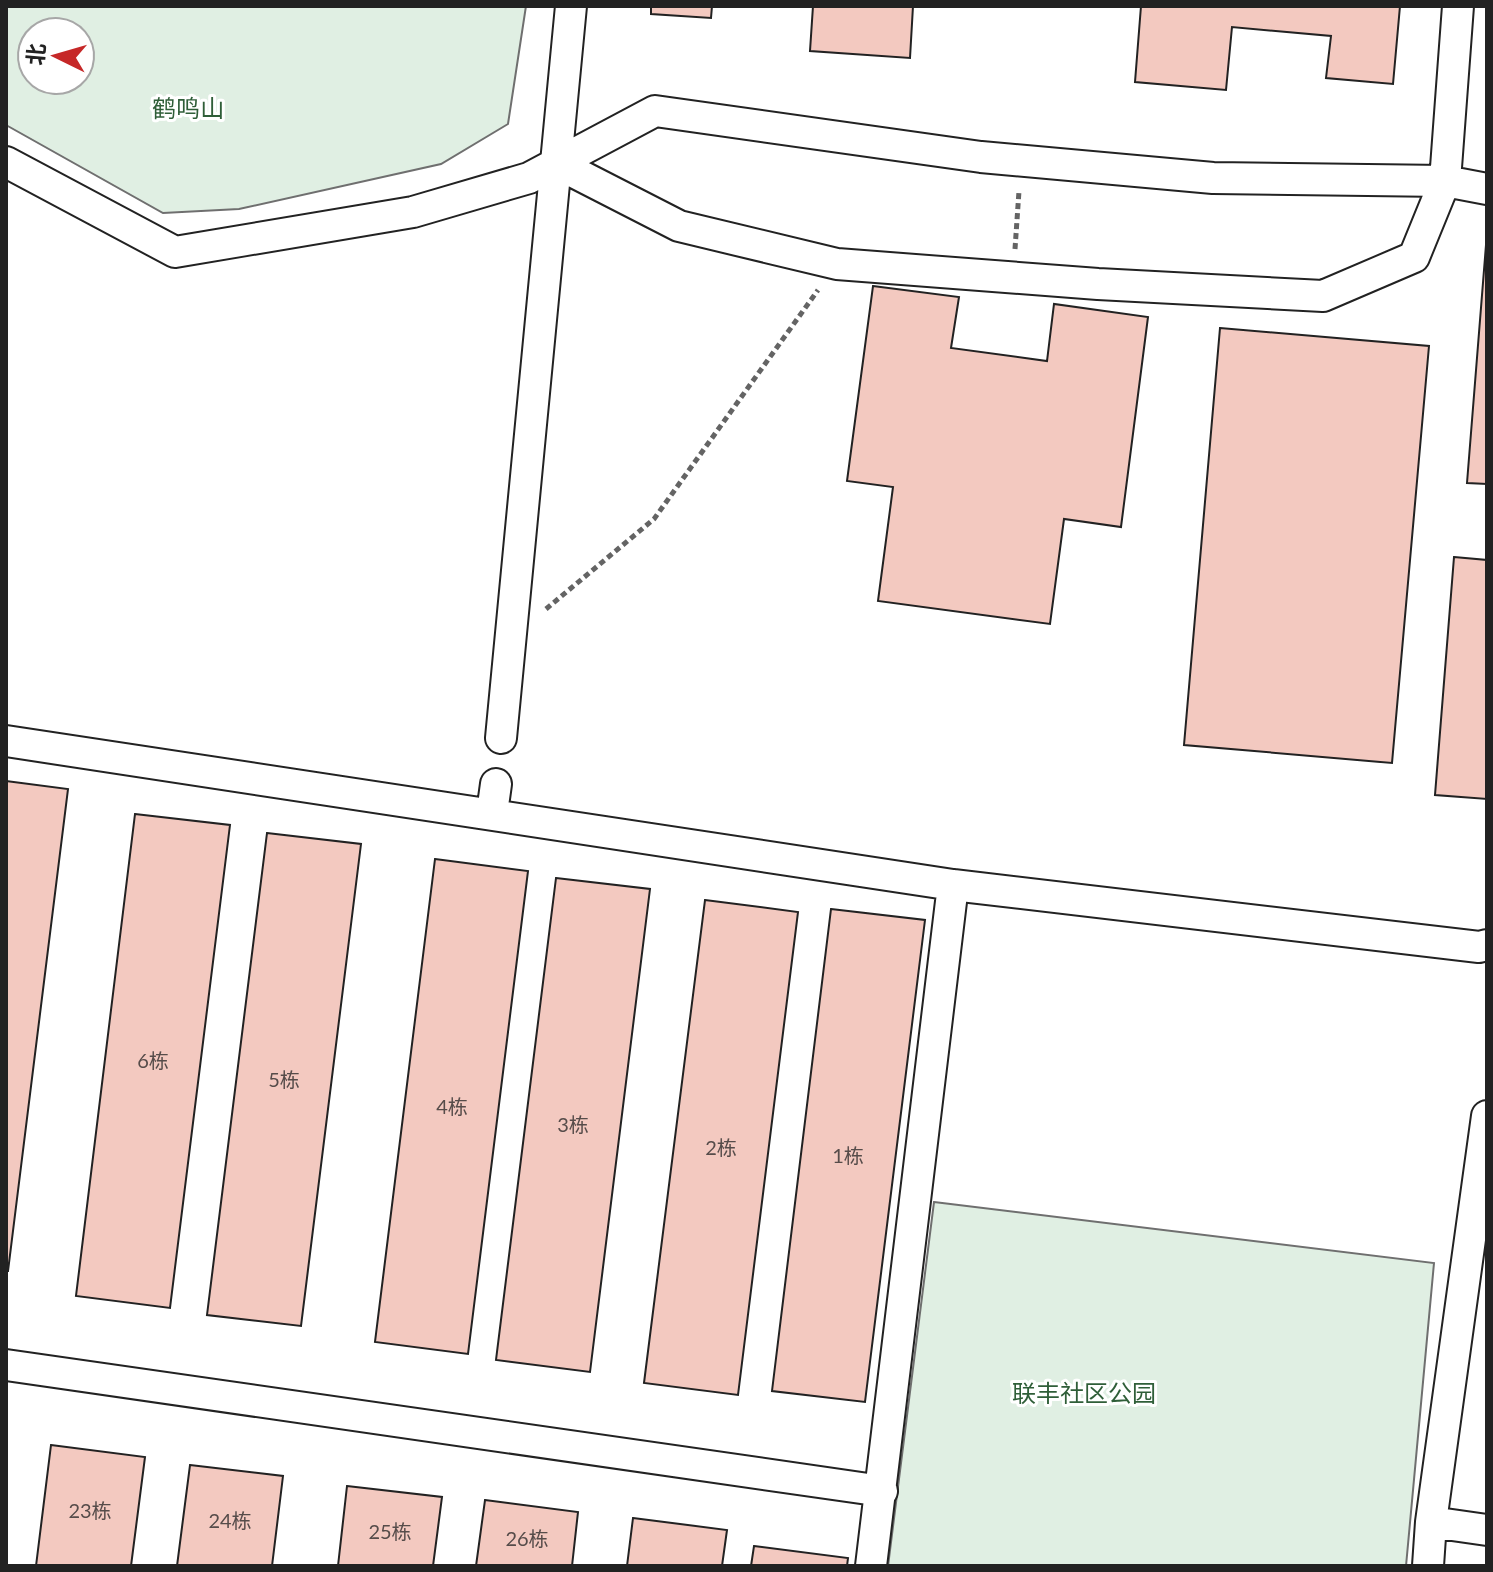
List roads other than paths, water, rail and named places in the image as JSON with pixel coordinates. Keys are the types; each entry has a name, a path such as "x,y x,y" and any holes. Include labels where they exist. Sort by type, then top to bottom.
{"street":[{"path":"501,738 571,6"},
{"path":"556,163 679,226 837,264 1012,278 1323,296 1414,257 1445,181 1458,6"},
{"path":"6,162 175,252 413,212 529,178 655,111 1021,161 1213,178 1445,181 1487,189"},
{"path":"6,741 494,798 953,885 1479,947 1487,945"},
{"path":"871,1566 953,885"},
{"path":"1428,1566 1431,1522 1487,1116"},
{"path":"6,1365 882,1491"},
{"path":"1431,1522 1487,1530"}],"park label":[{"name":"鹤鸣山","path":"188,109"},
{"name":"联丰社区公园","path":"1084,1394"}]}
